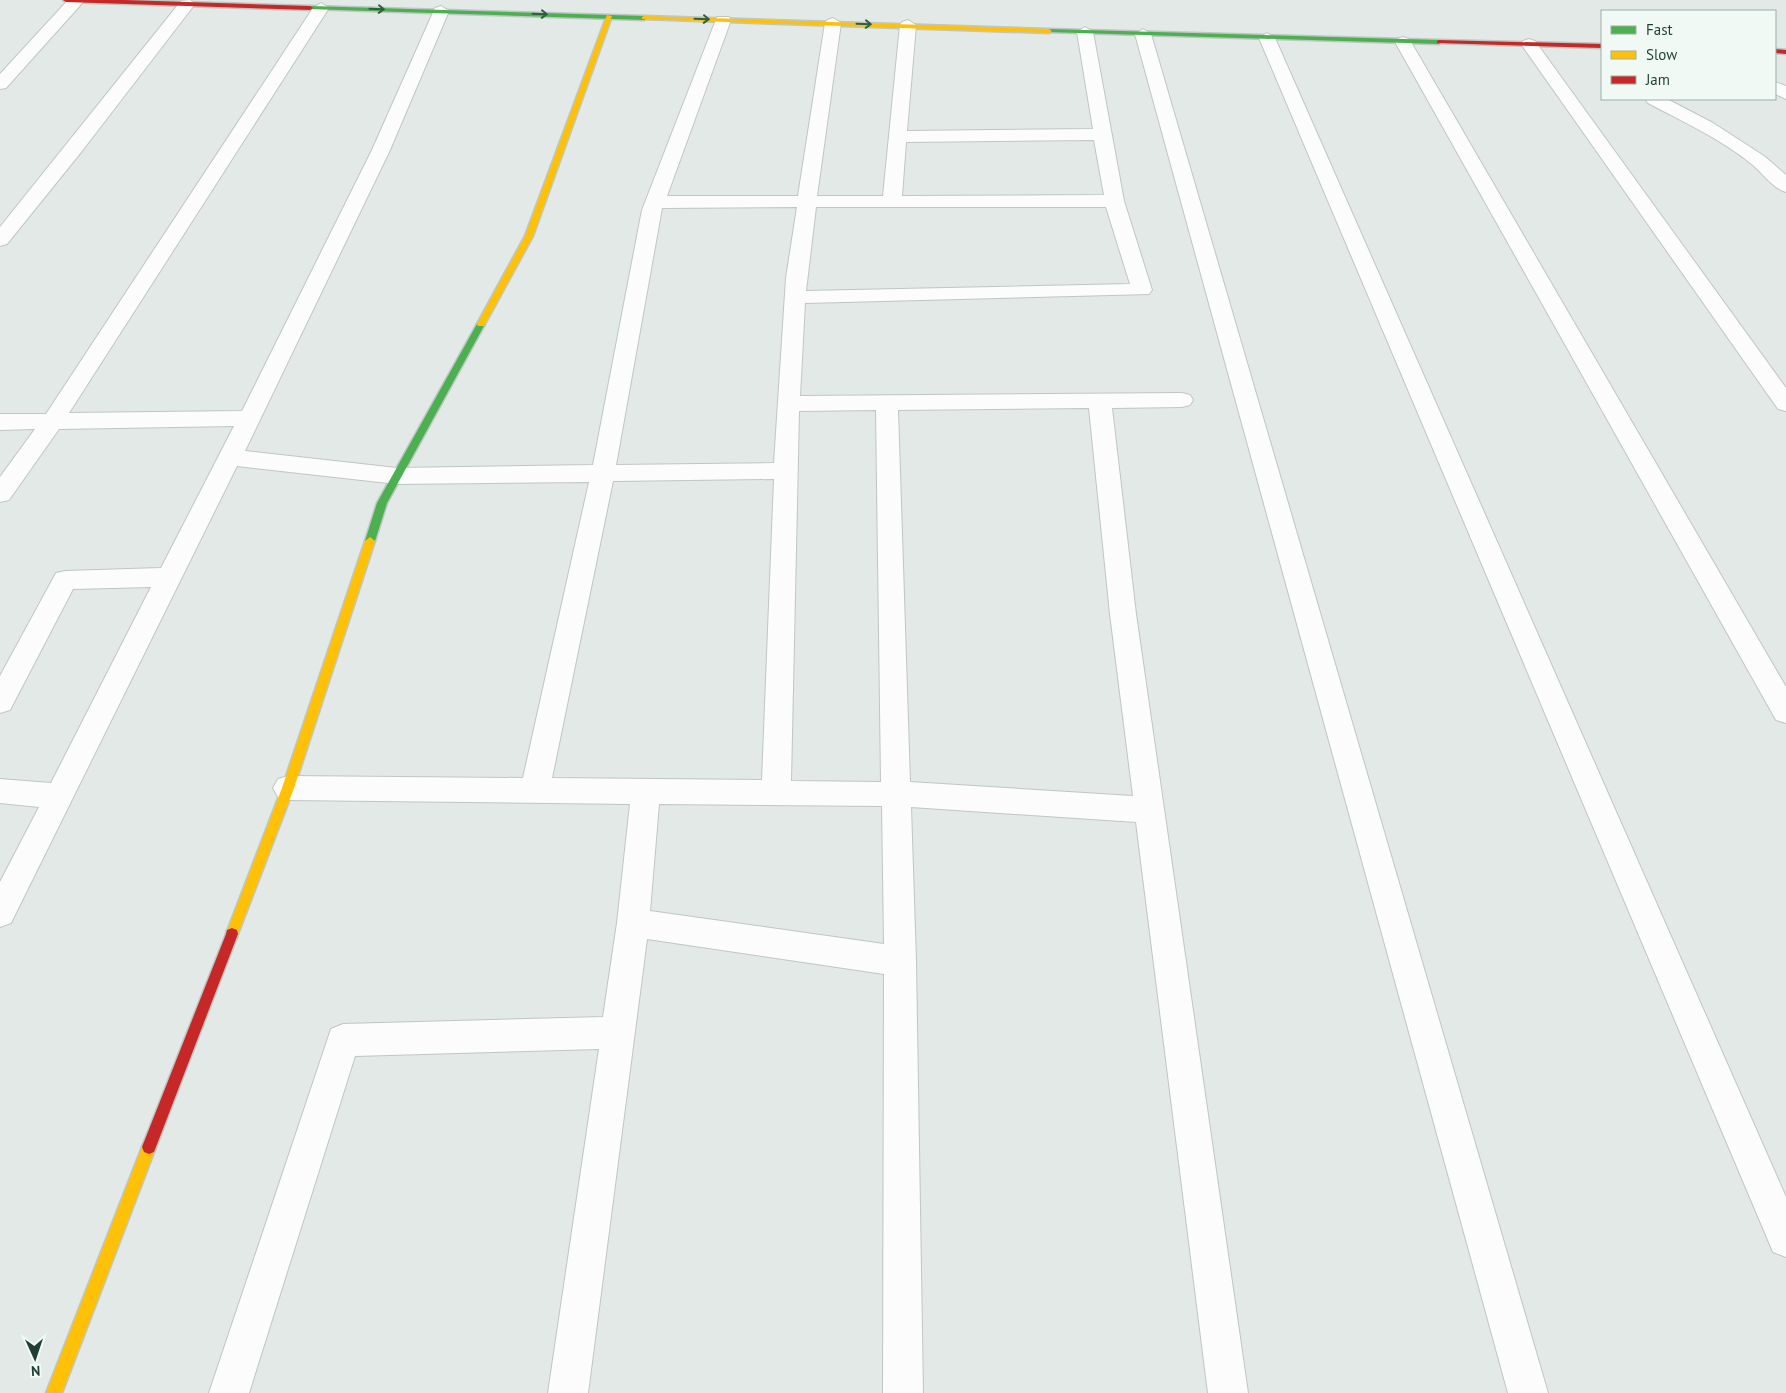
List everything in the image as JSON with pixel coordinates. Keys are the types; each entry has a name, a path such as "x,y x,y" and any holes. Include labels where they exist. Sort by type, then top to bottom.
{"main road":[{"path":"66,0 321,8 432,6 836,18"},
{"path":"432,6 723,20 905,18 1085,32 1601,46"},
{"path":"54,1393 288,788 382,503 529,236 609,16"},
{"path":"1364,28 1601,35"}],"street":[{"path":"0,84 78,0"},
{"path":"0,240 76,147 187,4"},
{"path":"0,913 230,457 381,150 432,6"},
{"path":"0,494 53,421 321,8"},
{"path":"776,792 788,471 788,404 795,298 807,202 836,18"},
{"path":"892,202 905,18"},
{"path":"535,790 603,475 655,202 723,20"},
{"path":"795,298 1142,290 1114,201 1085,32"},
{"path":"1142,34 1528,1393"},
{"path":"1267,38 1786,1239"},
{"path":"1403,42 1786,712"},
{"path":"1529,44 1786,404"},
{"path":"1656,100 1727,139 1773,171 1786,186"},
{"path":"898,137 1103,134"},
{"path":"655,202 1114,201"},
{"path":"788,404 1182,400"},
{"path":"1100,401 1123,614 1228,1393"},
{"path":"887,403 900,961 903,1393"},
{"path":"0,422 249,418"},
{"path":"230,457 397,476 603,475 788,471"},
{"path":"0,702 65,580 170,577"},
{"path":"288,788 896,794 1150,810"},
{"path":"0,791 59,796"},
{"path":"568,1393 633,923 646,792"},
{"path":"633,923 900,961"},
{"path":"230,1393 343,1040 618,1033"}],"traffic: fast":[{"path":"310,8 644,18"},
{"path":"1049,31 1439,42"},
{"path":"370,541 382,503 481,324"}],"traffic: slow":[{"path":"481,324 529,236 609,16"},
{"path":"644,18 1049,31"},
{"path":"232,934 288,788 370,541"},
{"path":"54,1393 149,1147"}],"traffic: jam":[{"path":"66,0 310,8"},
{"path":"1439,42 1601,46"},
{"path":"1776,51 1786,52"},
{"path":"149,1147 232,934"}]}
